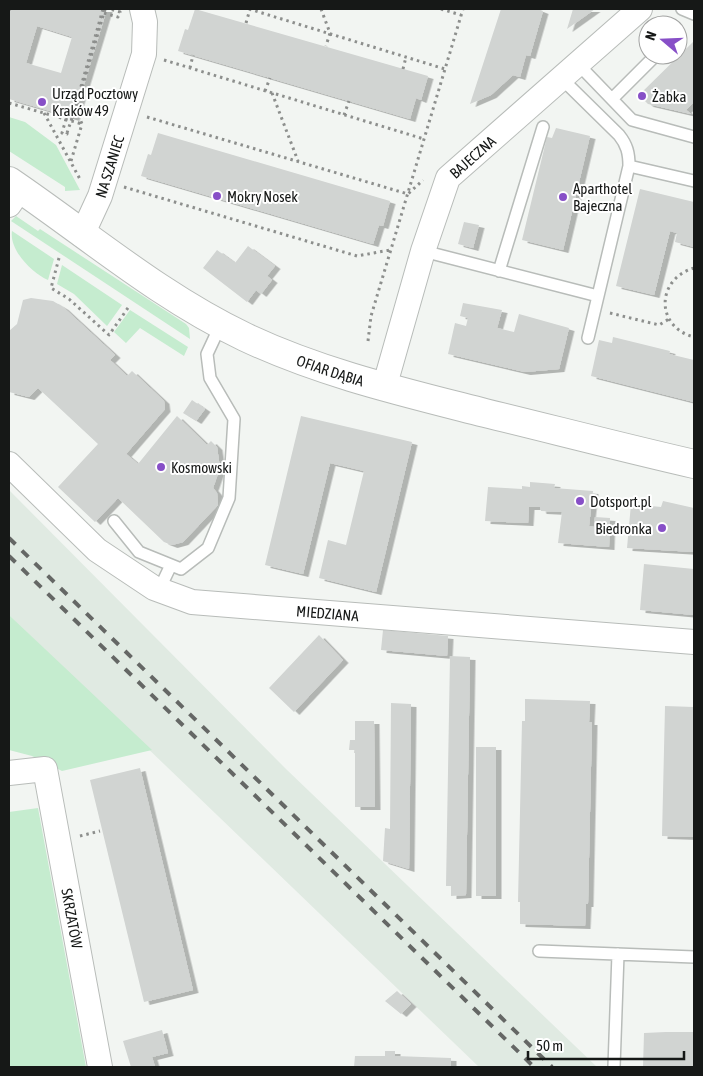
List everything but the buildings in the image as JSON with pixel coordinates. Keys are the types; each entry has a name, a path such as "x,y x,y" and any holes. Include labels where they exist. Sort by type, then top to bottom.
{"street":[{"name":"NA SZANIEC","path":"82,235 100,196 128,111 144,54 145,22 142,9"},
{"name":"BAJECZNA","path":"384,388 423,251 448,178 640,9"},
{"name":"OFIAR DĄBIA","path":"12,192 82,235 168,293 221,324 284,355 384,388 694,464"},
{"name":"MIEDZIANA","path":"9,464 97,550 159,590 192,602 694,642"},
{"name":"SKRZATÓW","path":"9,773 45,769 100,1067"}],"lane":[{"path":"682,9 694,14"},
{"path":"612,99 646,65"},
{"path":"569,71 612,99 632,120 694,137"},
{"path":"569,71 626,144 630,166 588,338"},
{"path":"499,271 543,127"},
{"path":"630,166 694,181"},
{"path":"423,251 598,296"},
{"path":"114,522 139,552 181,569 208,548 229,498 234,420 210,378 207,354 221,324"},
{"path":"159,590 171,565"},
{"path":"539,951 694,957"},
{"path":"614,1067 618,954"}],"path":[{"path":"110,9 118,11"},
{"path":"246,23 249,9 445,69"},
{"path":"321,9 330,33 326,46"},
{"path":"441,9 461,15"},
{"path":"368,340 371,316 463,9"},
{"path":"104,11 116,16"},
{"path":"73,121 104,11"},
{"path":"66,120 62,133 67,134 104,11"},
{"path":"144,54 424,139"},
{"path":"190,68 193,55"},
{"path":"403,69 406,56"},
{"path":"265,91 270,78"},
{"path":"272,93 298,161"},
{"path":"344,115 349,101"},
{"path":"9,103 82,124"},
{"path":"70,161 82,124 76,109"},
{"path":"128,111 408,194"},
{"path":"44,113 83,184"},
{"path":"120,186 357,256 390,250"},
{"path":"59,258 51,288 69,299 109,335 130,305"},
{"path":"694,268 676,277 669,286 665,297 665,308 669,319 676,328 694,337"},
{"path":"595,309 659,325 669,319"},
{"path":"73,838 100,831"}],"shaded area":[{"path":"9,490 286,769 597,1067 479,1067 9,615"}],"green space":[{"path":"9,117 25,122 56,145 80,190 65,191 65,187 9,151"},
{"path":"16,216 38,231 40,229 186,324 189,328 190,339 11,221"},
{"path":"12,231 54,259 48,280 35,272 23,260 14,246"},
{"path":"62,265 122,305 107,326 74,294 57,284"},
{"path":"130,310 188,347 184,356 140,328 126,343 114,332"},
{"path":"9,615 152,750 62,771 32,756 9,750"},
{"path":"38,808 86,1067 9,1067 9,812"}],"railway":[{"path":"9,538 552,1067"},
{"path":"9,556 534,1067"}],"place":[{"name":"Żabka","path":"642,96"},
{"name":"Urząd Pocztowy Kraków 49","path":"42,102"},
{"name":"Mokry Nosek","path":"217,196"},
{"name":"Aparthotel Bajeczna","path":"563,197"},
{"name":"Kosmowski","path":"161,467"},
{"name":"Dotsport.pl","path":"580,501"},
{"name":"Biedronka","path":"662,528"}]}
